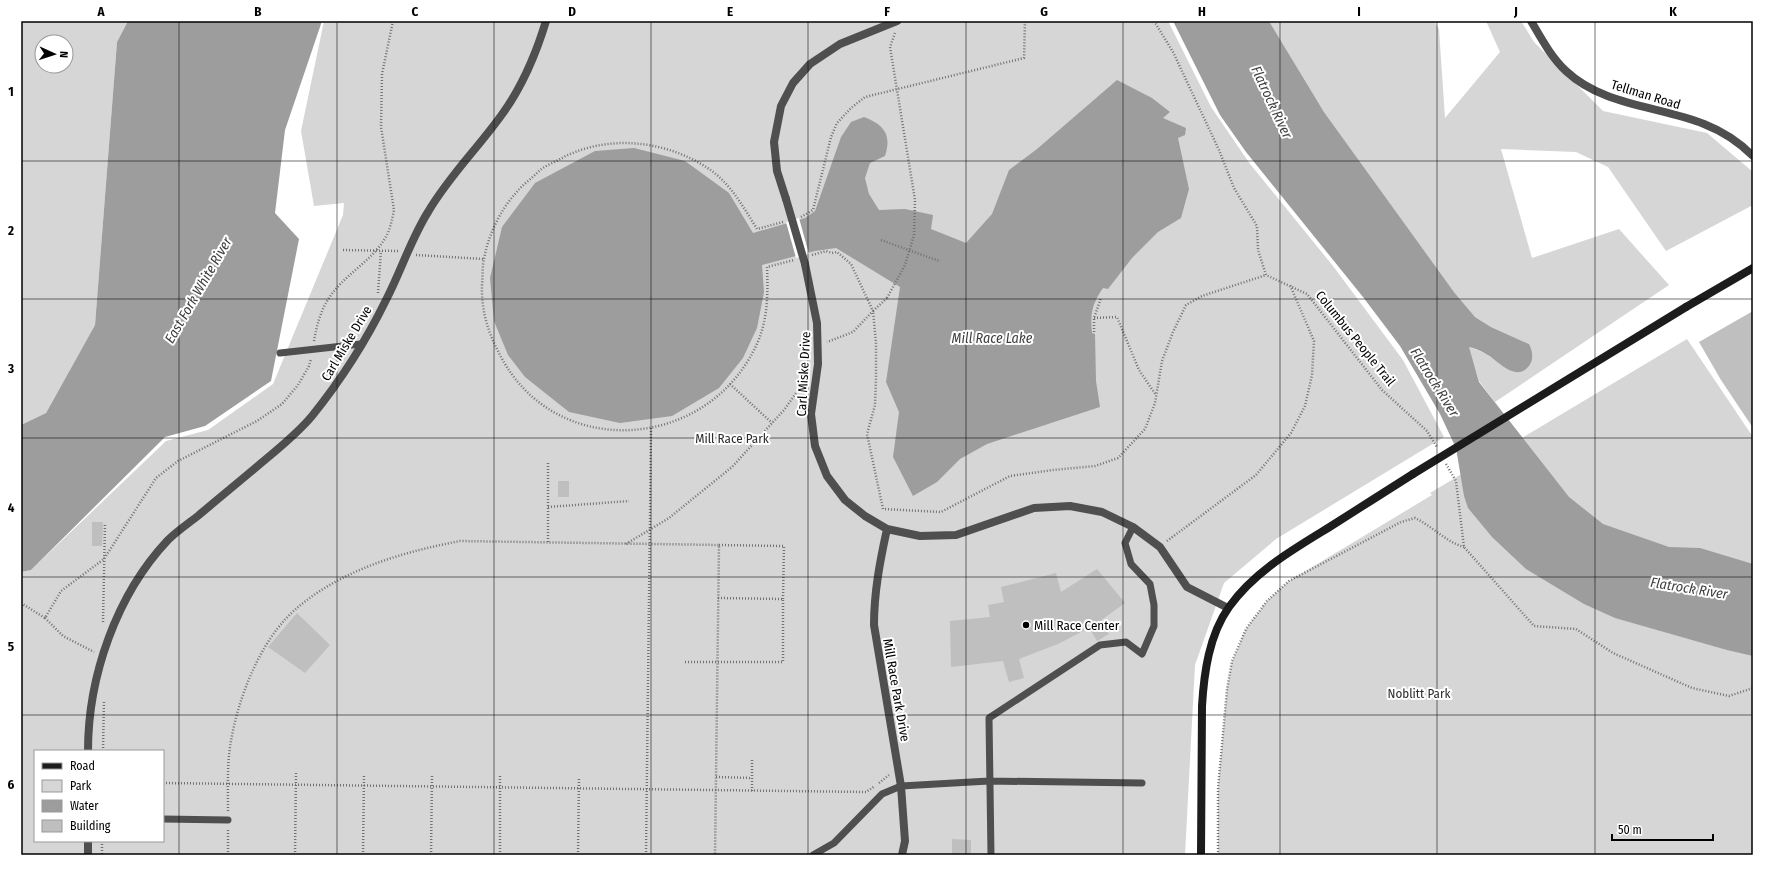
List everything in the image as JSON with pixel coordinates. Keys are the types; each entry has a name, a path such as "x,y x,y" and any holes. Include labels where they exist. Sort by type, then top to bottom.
{"main road":[{"path":"1201,855 1203,684 1212,644 1228,608 1252,581 1288,553 1413,474 1686,307 1753,268"}],"street":[{"name":"Carl Miske Drive","path":"88,750 88,729 93,693 102,656 116,619 139,577 168,540 283,445 310,418 343,376 386,301 427,212 458,168 502,114 523,82 539,43 546,21"},
{"name":"Tellman Road","path":"1531,21 1552,56 1566,72 1584,85 1616,99 1705,124 1733,140 1753,156"},
{"name":"Carl Miske Drive","path":"897,24 840,44 810,64 793,83 781,106 774,142 777,171 804,260 817,323 818,364 811,414 815,446 827,476 845,500 865,516 887,529 920,536 956,535 1034,508 1070,506 1102,512 1133,527 1160,546 1187,587 1228,608"},
{"name":"Mill Race Park Drive","path":"887,529 878,574 874,604 874,625 901,786 905,841 902,855"},
{"path":"88,842 88,855"}],"lane":[{"path":"280,353 312,351 361,344"},
{"path":"991,855 989,718 1100,645 1126,642 1142,654 1154,626 1154,605 1150,584 1132,564 1125,543 1133,527"},
{"path":"813,855 834,843 882,794 901,786 989,781 1142,783"},
{"path":"164,819 228,820"}],"path":[{"path":"21,604 45,618 61,591 104,559 156,478 178,461 257,421 282,404 298,385 309,366 318,317 330,296 345,279 375,251 385,239 392,222 394,210 380,127 382,74 393,21"},
{"path":"795,219 813,210 831,138 837,123 851,108 865,97 1024,58 1025,21"},
{"path":"804,260 826,251 832,253 837,252 851,264 873,311 876,343 876,386 875,405 867,434 883,509 941,512 1010,476 1095,466 1118,458 1145,429 1155,403 1162,361 1173,332 1186,305 1202,296 1266,275 1258,250 1257,226 1234,188 1219,150 1173,52 1154,21"},
{"path":"818,346 852,332 887,298 905,265 914,235 915,200 890,47 897,24"},
{"path":"789,221 757,229 738,198 713,172 681,154 646,144 610,143 574,151 542,169 515,193 495,224 484,259 482,298 489,336 507,370 534,398 567,419 604,430 642,430 651,428 680,420 713,401 740,373 759,339 768,301 767,267 797,259"},
{"path":"881,240 939,261"},
{"path":"377,296 380,251"},
{"name":"Columbus People Trail","path":"1266,275 1307,294 1382,390 1427,431 1438,450"},
{"path":"1160,546 1256,475 1291,433 1305,406 1312,375 1314,341 1290,285"},
{"path":"1094,332 1094,318 1101,298"},
{"path":"1094,318 1117,317 1139,370 1156,395"},
{"path":"626,544 669,518 732,467 772,423 805,381"},
{"path":"730,384 772,423"},
{"path":"646,855 651,428"},
{"path":"1445,462 1456,481 1464,547"},
{"path":"548,463 548,543"},
{"path":"548,507 629,501"},
{"path":"1218,855 1218,788 1227,689 1232,661 1246,630 1267,601 1289,581 1402,522 1415,518 1425,522 1456,544 1464,547 1534,626 1576,629 1612,652 1692,688 1728,696 1753,688"},
{"path":"103,622 105,523"},
{"path":"228,855 228,783 230,748 239,704 255,665 273,636 296,609 318,592 347,575 385,560 423,548 460,541 784,546 783,662 685,662"},
{"path":"715,855 719,545"},
{"path":"718,598 783,599"},
{"path":"752,760 752,791"},
{"path":"164,783 578,787 866,792 898,768"},
{"path":"294,855 296,773"},
{"path":"363,855 364,775"},
{"path":"431,855 432,776"},
{"path":"500,776 500,855"},
{"path":"578,855 579,777"},
{"path":"716,777 752,778"},
{"path":"102,842 102,855"}],"green space":[{"path":"21,21 128,21 117,42 95,325 46,413 21,425"},
{"name":"Mill Race Park","path":"324,21 1168,21 1211,107 1250,164 1333,266 1403,360 1444,437 1276,539 1224,583 1195,665 1185,855 21,855 21,572 31,570 166,441 208,430 273,384 343,215 344,203 314,206 301,131"},
{"path":"1269,21 1434,21 1439,29 1445,118 1500,52 1486,21 1521,21 1534,42 1603,111 1707,133 1753,172 1753,205 1666,251 1608,167 1576,152 1501,149 1532,258 1619,229 1669,285 1495,402 1479,381 1468,346 1486,354 1501,365 1529,344 1491,327 1475,317 1454,292 1324,112"},
{"name":"Noblitt Park","path":"1687,339 1753,437 1753,855 1218,855 1218,788 1227,689 1232,661 1246,629 1267,601 1289,581 1432,495 1430,493"}],"water":[{"name":"East Fork White River","path":"128,21 322,21 285,130 275,213 299,239 271,381 205,426 165,437 31,570 21,572 21,425 46,413 95,325 117,42"},
{"name":"Flatrock River","path":"1173,21 1269,21 1324,112 1454,292 1475,317 1491,327 1529,344 1532,353 1531,362 1523,371 1518,372 1506,368 1486,354 1469,347 1479,382 1569,497 1603,524 1669,547 1700,548 1753,564 1753,656 1615,618 1584,604 1526,569 1492,537 1468,508 1464,496 1456,448 1440,414 1400,346 1363,297 1246,152 1220,115"},
{"name":"Mill Race Lake","path":"1117,80 1152,98 1170,112 1163,118 1186,128 1185,135 1178,138 1189,189 1181,218 1158,232 1132,258 1108,289 1103,288 1096,299 1091,326 1092,333 1095,334 1096,381 1100,407 987,444 960,459 937,482 913,496 893,457 899,412 886,382 900,287 836,248 815,251 762,265 764,292 757,328 743,358 719,388 672,416 620,423 569,412 525,377 508,355 494,321 490,278 502,227 535,183 595,151 634,148 685,161 729,193 753,233 805,218 815,211 841,137 851,122 864,117 877,123 885,131 887,136 885,156 870,163 865,178 869,194 879,210 905,209 933,215 931,229 966,243 992,214 1009,170 1037,149"}],"pier":[{"path":"799,218 809,254 796,258 786,222"}],"building":[{"path":"1753,311 1753,428 1721,380 1699,342"},
{"path":"558,481 569,481 569,497 558,497"},
{"path":"92,522 103,522 102,546 92,546"},
{"name":"Mill Race Center","path":"1097,569 1125,603 1100,621 1109,634 1097,641 1089,628 1058,644 1019,659 1024,678 1009,682 1003,661 951,667 950,621 990,617 988,605 1004,602 1001,587 1056,573 1061,592"},
{"path":"297,613 330,645 305,673 268,647"},
{"path":"952,839 971,840 971,855 952,855"}],"place":[{"name":"Mill Race Center","path":"1026,625"}]}
